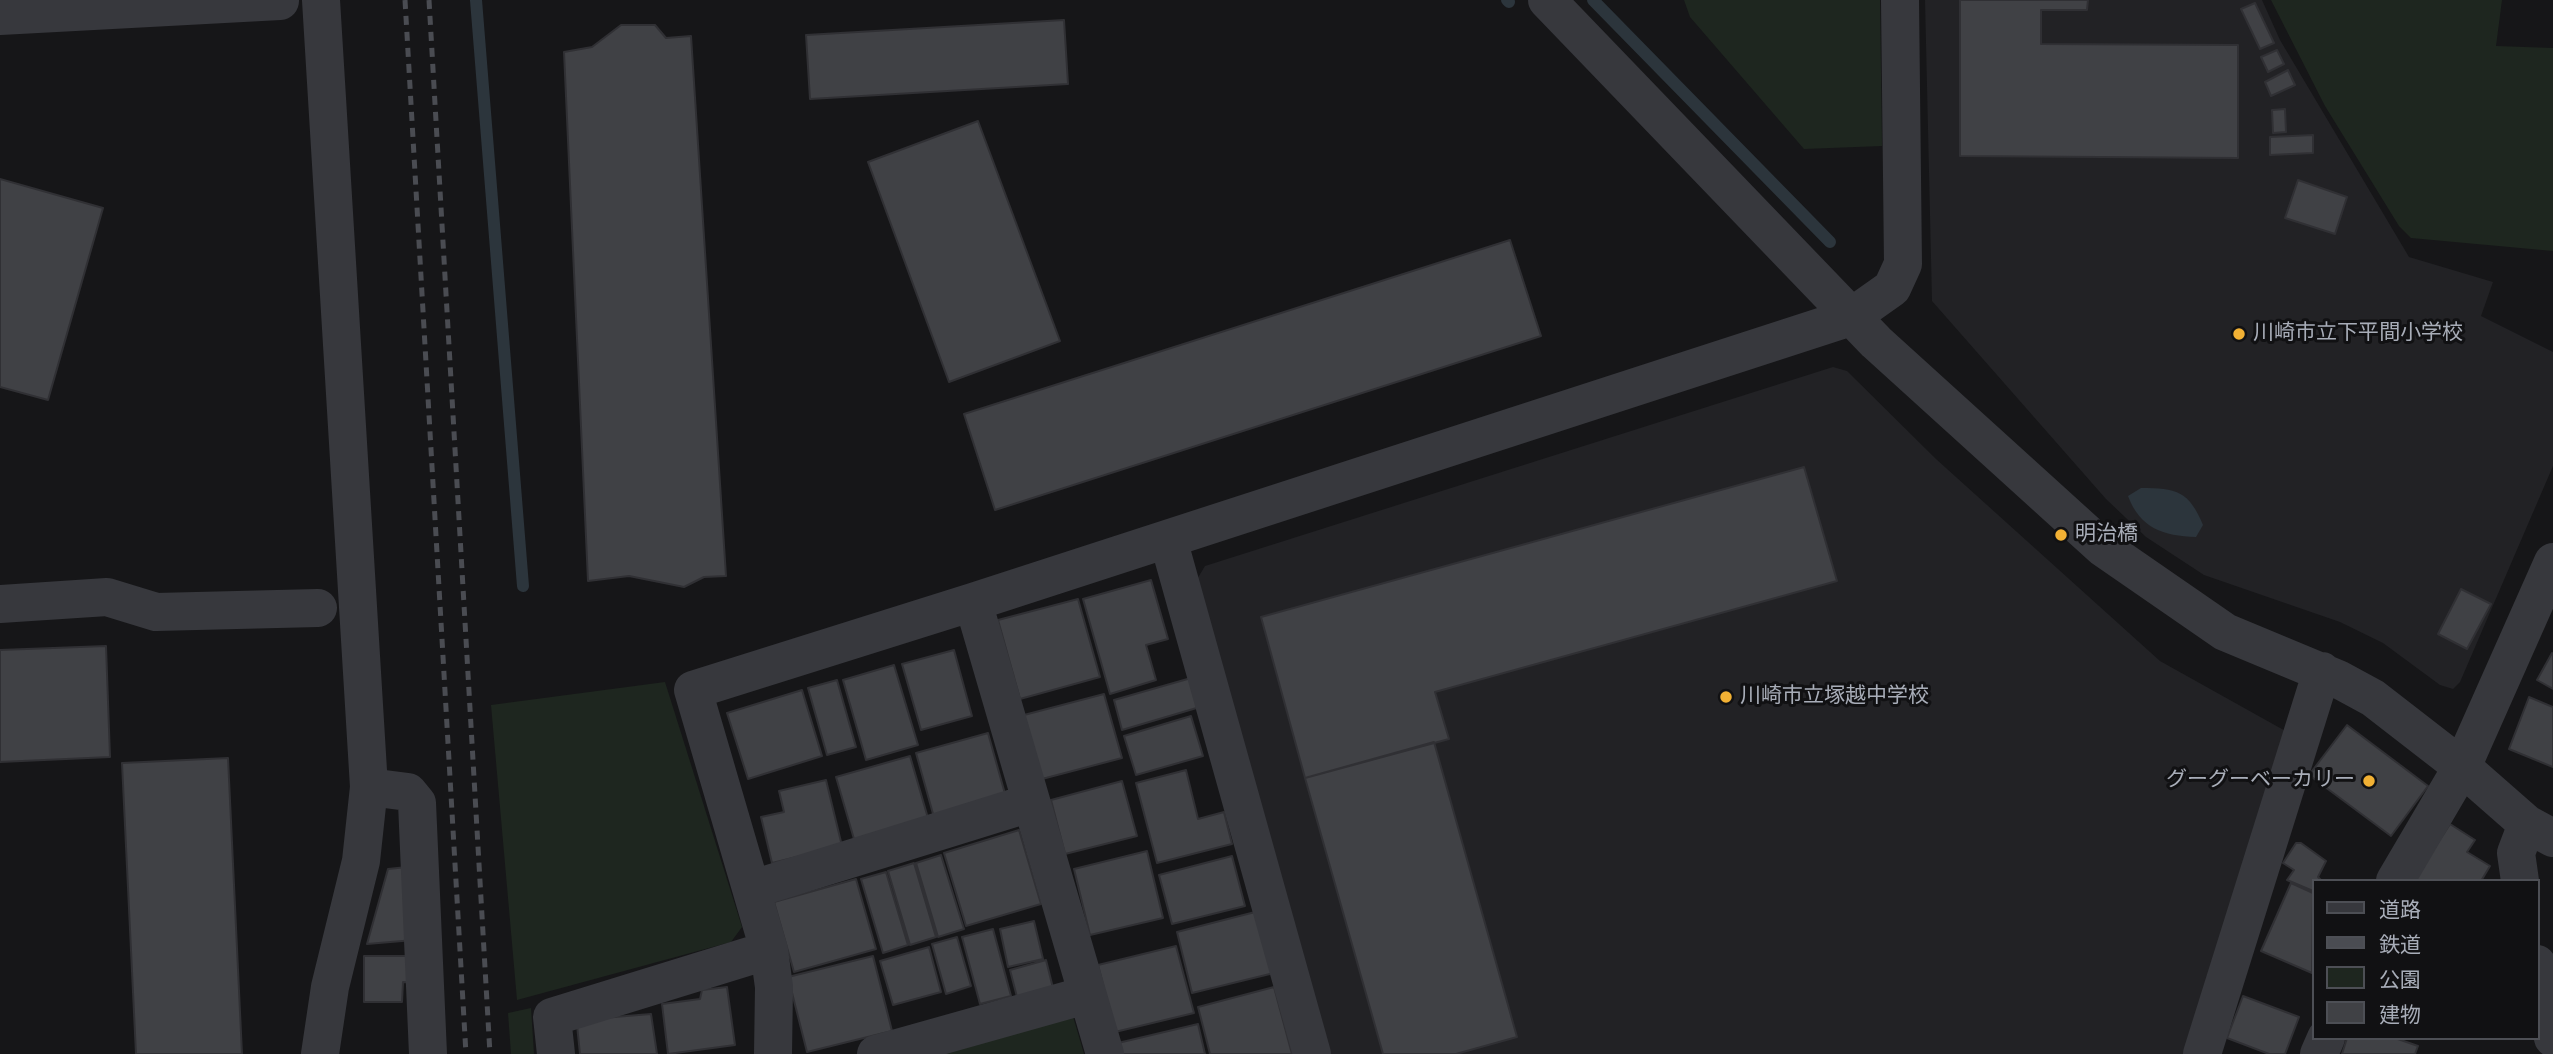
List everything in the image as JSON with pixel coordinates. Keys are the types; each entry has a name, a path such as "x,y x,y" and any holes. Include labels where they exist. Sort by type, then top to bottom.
{"street":[{"path":"320,1054 330,987 361,861 369,786 321,0"},
{"path":"1547,0 1851,317 2102,547 2225,632 2322,671 2373,698 2540,831 2516,853 2520,879"},
{"path":"773,1054 774,988 769,950 694,690 1851,317 1892,288 1903,264 1900,0"},
{"path":"0,16 280,1"},
{"path":"1168,539 1312,1054"},
{"path":"2396,879 2462,767 2553,562"},
{"path":"0,604 107,597 156,612 318,608"},
{"path":"973,602 1105,1054"},
{"path":"2202,1054 2322,671"},
{"path":"369,786 408,792 417,803 428,1054"},
{"path":"753,889 1030,803"},
{"path":"556,1054 552,1017 769,950"},
{"path":"2539,973 2553,1038"},
{"path":"879,1054 1086,995"}],"shaded area":[{"name":"川崎市立下平間小学校","path":"1925,0 2262,0 2280,40 2409,257 2493,282 2481,316 2553,352 2553,466 2460,682 2453,689 2440,685 2383,643 2340,622 2204,575 2146,537 2106,499 1932,301"},
{"name":"川崎市立塚越中学校","path":"1833,367 1847,371 1936,459 2160,661 2289,733 2189,1054 1327,1054 1196,581 1205,566"},
{"path":"2141,488 2172,491 2186,498 2203,525 2196,537 2173,535 2146,523 2128,496"}],"green space":[{"path":"1684,0 1880,0 1882,146 1804,149 1690,17"},
{"path":"2271,0 2502,0 2496,46 2553,48 2553,251 2411,238 2399,226 2325,106"},
{"path":"665,682 742,927 731,942 517,1000 491,705"},
{"path":"531,1008 534,1054 511,1054 508,1013"},
{"path":"1072,1013 1084,1054 931,1054"}],"building":[{"path":"1960,0 2088,0 2087,10 2041,10 2041,44 2238,45 2238,158 1960,156"},
{"path":"2255,3 2274,43 2260,49 2241,9"},
{"path":"1064,20 1068,84 810,99 806,35"},
{"path":"621,25 655,25 666,38 691,36 726,576 704,577 684,587 629,576 588,581 564,52 592,47"},
{"path":"2277,50 2284,64 2268,72 2261,57"},
{"path":"2288,70 2295,85 2271,96 2265,82"},
{"path":"2285,109 2286,132 2273,133 2272,110"},
{"path":"978,121 1060,341 949,382 868,162"},
{"path":"2313,135 2313,153 2270,155 2270,137"},
{"path":"0,179 103,208 48,400 0,387"},
{"path":"2298,180 2347,197 2335,234 2285,218"},
{"path":"1510,240 1541,336 995,510 964,414"},
{"path":"1804,467 1837,581 1435,692 1449,739 1305,778 1261,617"},
{"path":"1151,580 1168,639 1146,645 1156,680 1110,694 1083,599"},
{"path":"2461,589 2491,604 2467,649 2438,634"},
{"path":"1078,599 1100,677 1020,699 998,620"},
{"path":"106,646 110,757 0,762 0,650"},
{"path":"954,650 972,716 921,730 902,664"},
{"path":"2553,654 2553,689 2537,680"},
{"path":"894,665 918,745 866,760 843,680"},
{"path":"1191,678 1200,707 1122,730 1114,700"},
{"path":"837,680 856,747 827,755 808,688"},
{"path":"802,690 822,756 748,779 727,713"},
{"path":"1104,694 1122,758 1042,779 1024,715"},
{"path":"2529,697 2553,707 2553,767 2509,749"},
{"path":"1191,716 1203,756 1136,775 1124,736"},
{"name":"グーグーベーカリー","path":"2347,725 2428,786 2391,836 2309,775"},
{"path":"988,733 1007,801 935,821 916,753"},
{"path":"1434,742 1517,1037 1456,1054 1383,1054 1305,778"},
{"path":"910,756 930,825 856,846 836,777"},
{"path":"228,758 242,1054 136,1054 122,763"},
{"path":"1186,770 1198,819 1224,812 1232,844 1157,863 1136,783"},
{"path":"826,780 842,846 772,863 761,817 784,812 779,791"},
{"path":"1122,781 1137,836 1065,854 1051,800"},
{"path":"2450,824 2475,840 2467,852 2490,866 2482,879 2414,879"},
{"path":"1019,830 1041,904 966,926 944,853"},
{"path":"2296,843 2301,843 2326,861 2318,877 2320,879 2312,879 2312,891 2287,880 2294,870 2283,863"},
{"path":"1147,851 1163,918 1090,935 1074,869"},
{"path":"941,855 964,929 938,937 916,863"},
{"path":"1232,856 1245,906 1172,924 1159,875"},
{"path":"914,863 936,937 910,945 888,871"},
{"path":"407,867 414,940 367,944 388,869"},
{"path":"886,872 908,945 883,953 861,879"},
{"path":"856,879 876,949 794,972 774,902"},
{"path":"2291,883 2312,893 2312,973 2261,951"},
{"path":"1259,911 1274,973 1192,993 1177,932"},
{"path":"1034,921 1043,959 1008,967 1000,929"},
{"path":"993,929 1011,996 980,1004 962,937"},
{"path":"957,937 971,986 946,994 932,944"},
{"path":"1176,946 1194,1013 1115,1032 1098,965"},
{"path":"929,947 941,992 893,1005 880,961"},
{"path":"364,956 413,956 413,983 403,982 402,1002 364,1002"},
{"path":"873,956 892,1031 807,1052 788,977"},
{"path":"1046,960 1053,988 1017,997 1010,970"},
{"path":"727,987 735,1045 668,1054 662,1004 700,999 702,990"},
{"path":"1274,987 1292,1054 1210,1054 1198,1007"},
{"path":"2243,996 2299,1017 2285,1054 2269,1054 2227,1038"},
{"path":"651,1014 657,1054 580,1054 577,1025 590,1019"},
{"path":"1198,1024 1205,1054 1121,1054 1118,1043"},
{"path":"2346,1040 2401,1040 2418,1046 2415,1054 2342,1054"}],"waterway":[{"path":"476,0 523,586"},
{"path":"1593,0 1830,242"}],"railway":[{"path":"405,0 466,1054"},
{"path":"429,0 490,1054"}],"place":[{"name":"川崎市立下平間小学校","path":"2239,334"},
{"name":"明治橋","path":"2061,535"},
{"name":"川崎市立塚越中学校","path":"1726,697"},
{"name":"グーグーベーカリー","path":"2369,781"}]}
